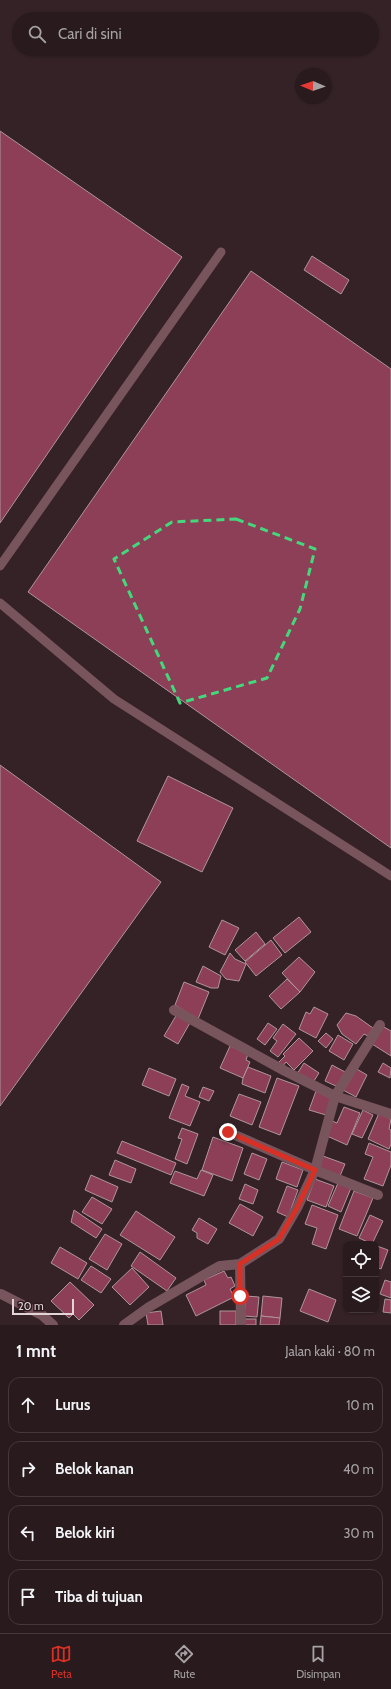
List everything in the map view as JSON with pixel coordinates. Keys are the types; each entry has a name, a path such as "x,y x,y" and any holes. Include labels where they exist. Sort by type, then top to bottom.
{"street":[{"path":"174,1010 278,1067 335,1096 391,1114"},
{"path":"124,1325 149,1307 209,1272 220,1266 240,1264 279,1239 297,1208 315,1170 335,1096 380,1025"},
{"path":"228,1132 378,1196"},
{"path":"240,1264 241,1325"},
{"path":"1,1294 42,1315 53,1325"}],"lane":[{"path":"0,566 221,252"},
{"path":"0,603 114,699 391,876"}],"highlighted area":[{"path":"236,519 315,549 300,609 267,678 180,703 114,559 172,522"}],"building":[{"path":"0,131 182,257 0,523"},
{"path":"312,256 349,280 341,294 304,270"},
{"path":"251,271 391,369 391,848 28,592"},
{"path":"0,765 161,882 0,1106"},
{"path":"168,776 233,808 202,872 137,841"},
{"path":"299,917 311,932 285,953 273,938"},
{"path":"222,920 239,928 225,955 209,947"},
{"path":"256,932 265,944 245,961 235,950"},
{"path":"271,940 282,955 256,976 245,962"},
{"path":"230,953 235,959 246,964 239,981 226,979 220,972"},
{"path":"299,957 315,972 300,992 282,973"},
{"path":"203,966 221,976 218,988 211,988 196,982"},
{"path":"287,979 300,992 281,1009 269,996"},
{"path":"184,982 209,992 198,1019 175,1005"},
{"path":"314,1007 328,1014 316,1038 299,1029 306,1012 310,1014"},
{"path":"346,1013 356,1016 373,1028 368,1036 364,1034 356,1044 342,1034 337,1025"},
{"path":"177,1014 191,1021 178,1044 164,1036"},
{"path":"268,1023 277,1029 265,1045 257,1039"},
{"path":"283,1024 296,1034 278,1057 270,1051 277,1041 273,1038"},
{"path":"382,1026 391,1031 391,1056 372,1044"},
{"path":"326,1033 333,1039 326,1048 318,1041"},
{"path":"338,1035 353,1044 344,1060 329,1051"},
{"path":"299,1038 313,1051 294,1070 286,1062 282,1067 278,1063 285,1056 283,1054"},
{"path":"230,1046 248,1054 246,1060 250,1062 243,1078 220,1068"},
{"path":"304,1063 319,1073 312,1084 297,1074"},
{"path":"383,1063 391,1068 390,1078 378,1072"},
{"path":"332,1065 345,1072 338,1087 325,1081"},
{"path":"248,1067 271,1076 265,1093 242,1084"},
{"path":"149,1068 176,1079 169,1096 142,1085"},
{"path":"355,1068 367,1075 356,1097 343,1090"},
{"path":"277,1078 299,1086 280,1135 259,1127"},
{"path":"182,1084 189,1087 185,1096 200,1102 190,1126 169,1118"},
{"path":"203,1087 214,1091 209,1101 199,1097"},
{"path":"316,1091 332,1097 326,1115 309,1110"},
{"path":"239,1094 261,1102 252,1125 230,1116"},
{"path":"344,1107 360,1113 347,1145 327,1136 332,1121 337,1123"},
{"path":"363,1110 373,1115 362,1138 352,1134"},
{"path":"379,1113 391,1119 389,1129 391,1130 391,1144 389,1149 368,1139"},
{"path":"182,1128 198,1134 187,1164 175,1159 182,1139 178,1138"},
{"path":"213,1137 243,1148 232,1181 202,1170"},
{"path":"122,1141 176,1163 171,1175 117,1153"},
{"path":"369,1143 391,1152 391,1165 383,1186 364,1179 373,1157 365,1154"},
{"path":"252,1153 267,1159 259,1180 244,1174"},
{"path":"323,1156 345,1164 340,1176 319,1169"},
{"path":"115,1160 136,1169 131,1183 109,1175"},
{"path":"282,1162 303,1170 297,1187 276,1179"},
{"path":"201,1170 213,1175 204,1196 170,1183 175,1171 197,1179"},
{"path":"91,1175 118,1187 112,1202 85,1190"},
{"path":"315,1179 334,1186 326,1207 307,1200"},
{"path":"338,1183 351,1188 341,1212 328,1206"},
{"path":"245,1184 258,1190 253,1204 239,1199"},
{"path":"287,1186 298,1190 288,1217 277,1212"},
{"path":"354,1191 373,1198 357,1236 339,1229"},
{"path":"92,1197 112,1209 102,1224 82,1212"},
{"path":"240,1204 263,1217 253,1236 229,1223"},
{"path":"312,1205 338,1215 326,1249 312,1244 317,1228 305,1224"},
{"path":"74,1210 102,1229 96,1238 71,1222"},
{"path":"136,1211 175,1237 160,1260 120,1235"},
{"path":"370,1215 383,1221 373,1241 366,1241 359,1238"},
{"path":"199,1218 217,1229 208,1244 197,1238 197,1233 192,1230"},
{"path":"105,1234 122,1244 107,1270 89,1259"},
{"path":"60,1247 87,1263 78,1279 51,1263"},
{"path":"379,1247 388,1250 381,1269 379,1268"},
{"path":"140,1252 176,1278 167,1291 131,1266"},
{"path":"91,1266 111,1279 101,1293 81,1280"},
{"path":"132,1268 149,1287 130,1305 112,1287"},
{"path":"224,1271 228,1278 231,1277 235,1286 230,1289 234,1297 196,1316 186,1295 206,1285 204,1280"},
{"path":"385,1280 391,1282 391,1298 380,1294"},
{"path":"70,1282 94,1305 79,1320 73,1314 69,1318 51,1301"},
{"path":"309,1289 336,1300 328,1322 300,1311"},
{"path":"246,1296 259,1297 257,1317 244,1316"},
{"path":"263,1296 282,1298 280,1318 261,1316"},
{"path":"385,1299 391,1300 391,1313 383,1312"},
{"path":"161,1311 163,1325 148,1325 146,1313"},
{"path":"220,1311 236,1311 236,1325 220,1325"},
{"path":"261,1316 280,1318 279,1325 260,1325"},
{"path":"245,1319 256,1319 256,1325 245,1325"}],"route":[{"path":"228,1132 315,1170 297,1208 279,1239 240,1264 240,1296"}]}
